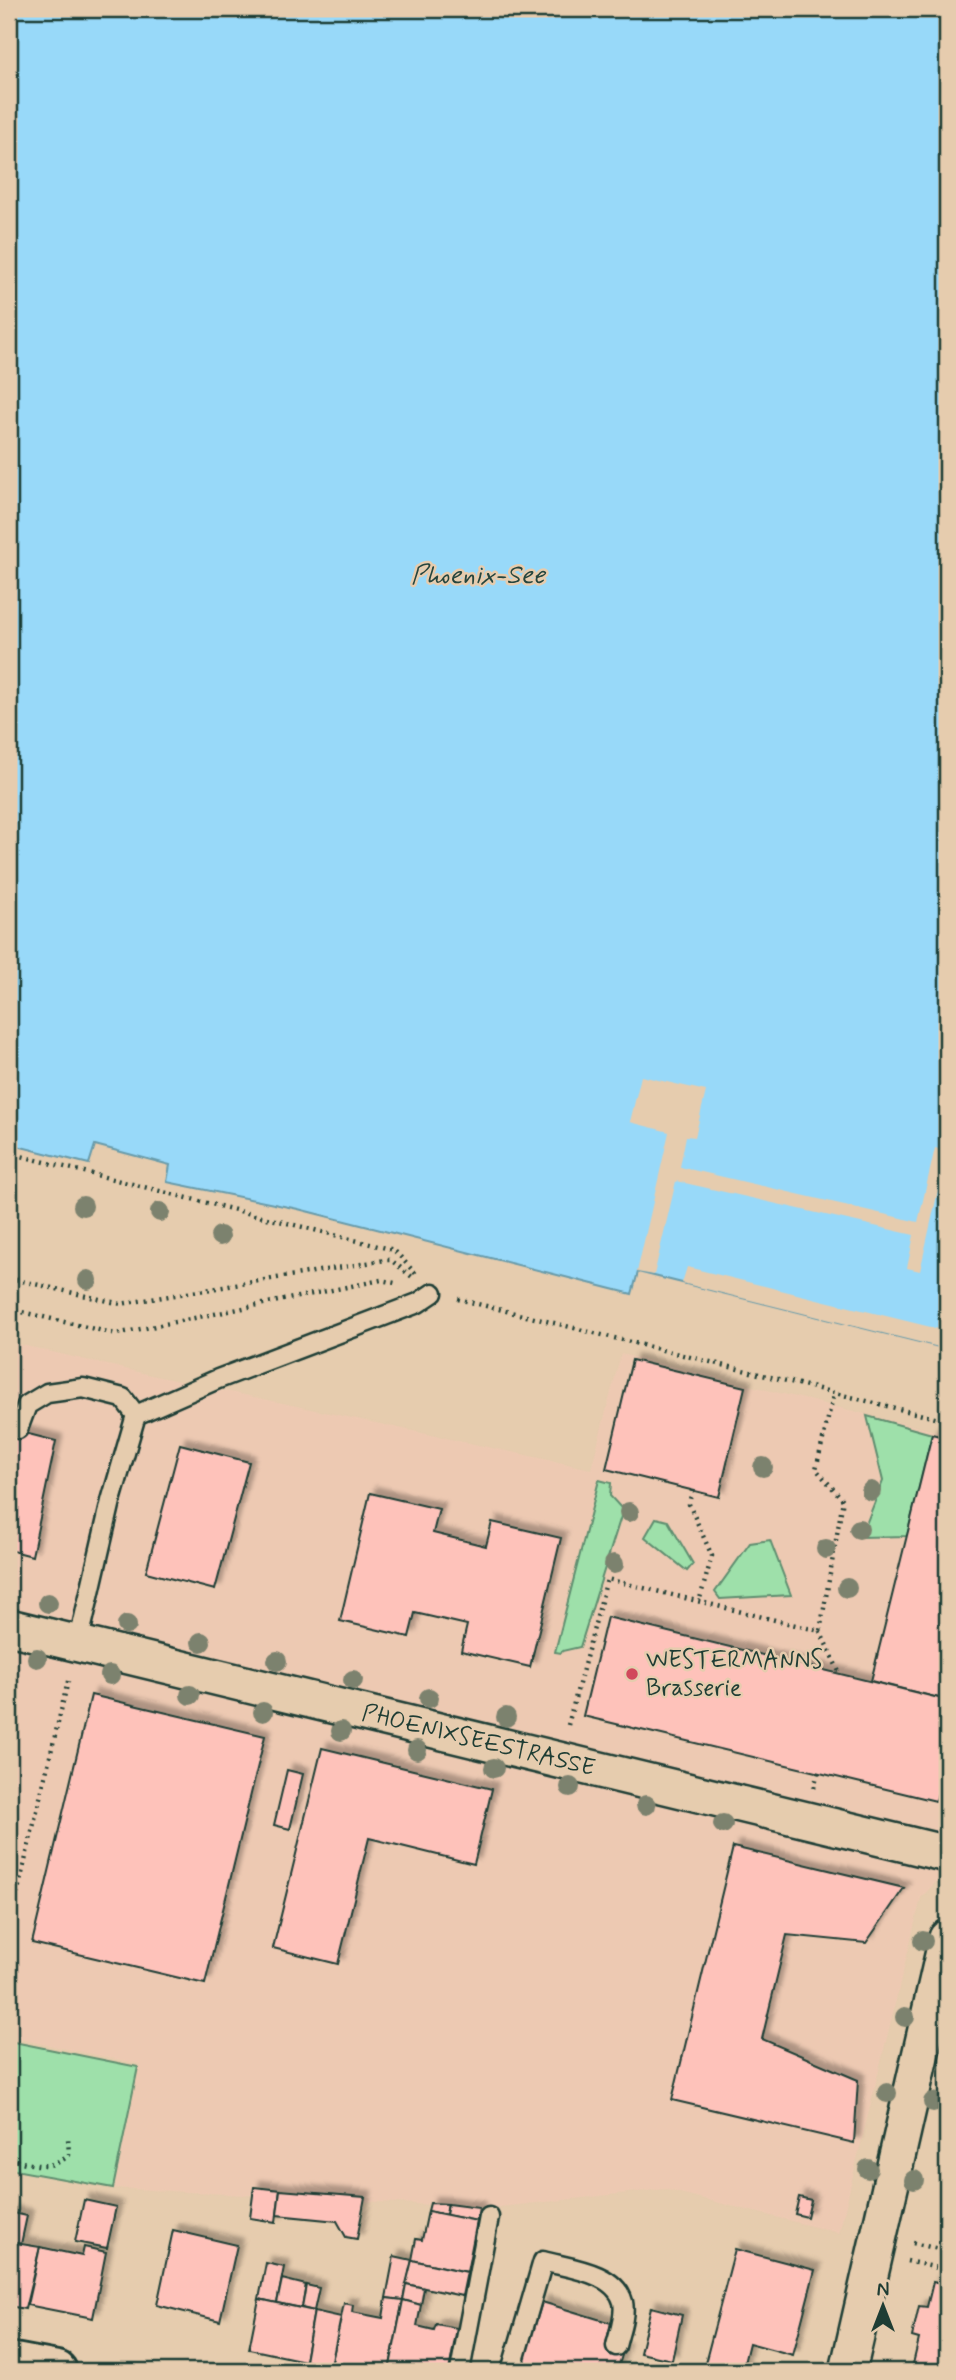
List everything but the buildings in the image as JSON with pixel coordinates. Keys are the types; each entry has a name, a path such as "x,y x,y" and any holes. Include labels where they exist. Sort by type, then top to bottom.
{"main road":[{"path":"16,2366 57,2371"}],"street":[{"name":"PHOENIXSEESTRASSE","path":"9,1627 947,1854"},
{"path":"848,2371 947,1938"}],"lane":[{"path":"78,1644 111,1501 136,1415 218,1378 418,1303 433,1293"},
{"path":"18,1429 27,1405 47,1393 66,1389 83,1388 123,1398 136,1415"},
{"path":"460,2371 489,2217"},
{"path":"511,2371 543,2261 602,2278 614,2286 623,2302 623,2320 616,2346"}],"path":[{"path":"9,1153 394,1250 433,1293"},
{"path":"9,1278 121,1304 391,1260 433,1293"},
{"path":"9,1309 116,1334 381,1280 947,1422"},
{"path":"834,1393 816,1469 843,1500 820,1631 840,1674"},
{"path":"692,1490 689,1504 712,1556 699,1602"},
{"path":"567,1730 607,1579 820,1631"},
{"path":"9,1928 78,1644"},
{"path":"814,1788 818,1772"},
{"path":"9,2159 40,2165 58,2165 69,2155 68,2137"},
{"path":"912,2243 947,2251"}],"shaded area":[{"path":"9,1342 591,1469 621,1354 947,1434 947,1870 921,1898 839,2233 664,2189 491,2208 113,2188 140,2064 9,2037"}],"green space":[{"path":"867,1416 932,1434 907,1536 861,1537 883,1481"},
{"path":"599,1480 611,1483 610,1496 623,1510 580,1647 561,1653 555,1652"},
{"path":"656,1518 668,1521 693,1564 687,1571 645,1537"},
{"path":"770,1540 791,1595 720,1599 715,1592 750,1543"},
{"path":"9,2041 138,2067 113,2188 9,2169"}],"water":[{"name":"Phoenix-See","path":"9,9 947,9 947,1349 638,1272 632,1294 298,1209 167,1182 170,1165 95,1145 89,1164 9,1144"}],"pier":[{"path":"641,1076 706,1091 695,1137 686,1136 680,1167 918,1222 935,1148 947,1151 920,1271 907,1268 914,1235 676,1181 654,1275 637,1272 669,1132 630,1122"},
{"path":"687,1267 947,1331 947,1349 682,1283"}],"place":[{"name":"WESTERMANNS Brasserie","path":"632,1674"}]}
